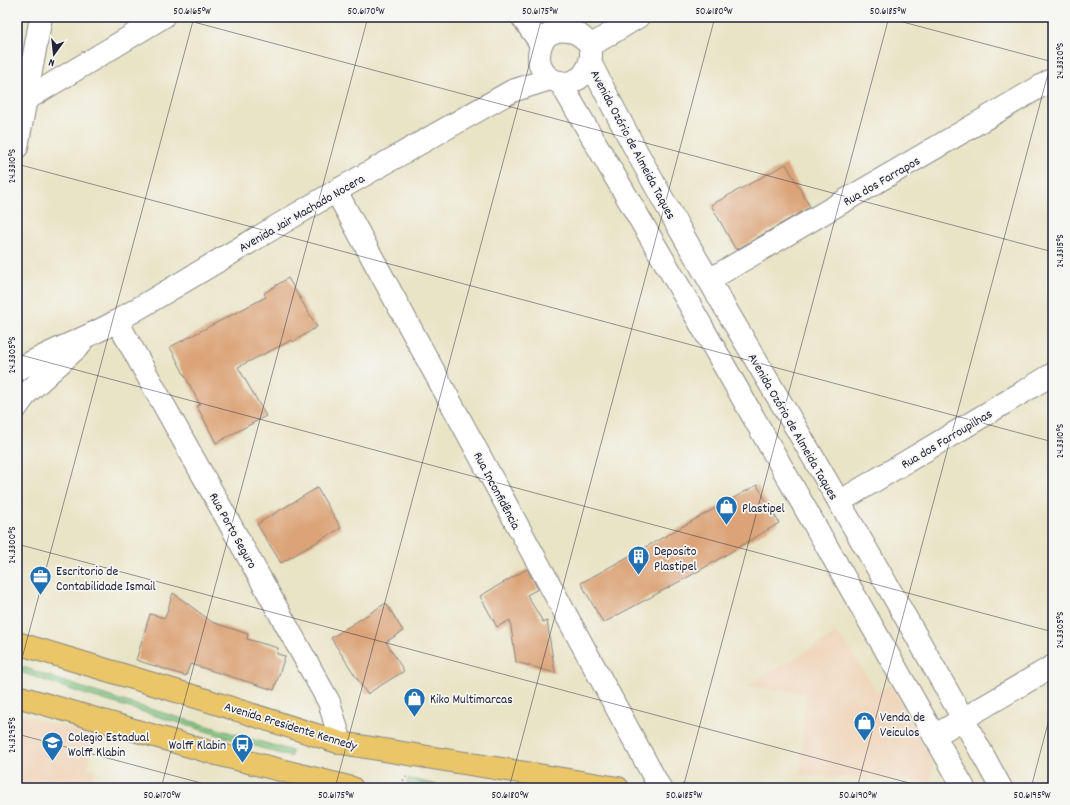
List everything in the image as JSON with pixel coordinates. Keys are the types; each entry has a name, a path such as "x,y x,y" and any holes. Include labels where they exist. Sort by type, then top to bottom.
{"main road":[{"name":"Avenida Presidente Kennedy","path":"17,643 206,700 341,743 618,788"},
{"path":"17,696 213,754 352,788"}],"street":[{"path":"17,147 22,95 41,17"},
{"path":"22,95 163,17"},
{"path":"522,17 539,51 541,70 555,81 684,295 964,788"},
{"path":"590,54 638,17"},
{"path":"539,51 549,34 558,24 575,32 585,40 590,54 586,71 579,78 570,82 555,81"},
{"name":"Avenida Jair Machado Nocera","path":"512,91 539,51"},
{"name":"Avenida Ozório de Almeida Taques","path":"590,54 620,122 709,280 963,718 1001,788"},
{"name":"Rua dos Farrapos","path":"709,280 1053,79"},
{"name":"Avenida Jair Machado Nocera","path":"17,370 38,358 92,335 117,321 336,191 512,91 555,81"},
{"name":"Rua Inconfidência","path":"336,191 660,788"},
{"name":"Rua Porto Seguro","path":"117,321 329,702 341,743"},
{"name":"Avenida Jair Machado Nocera","path":"17,407 27,393 92,335"},
{"name":"Rua dos Farroupilhas","path":"839,502 1053,374"},
{"path":"934,736 1053,666"}],"shaded area":[{"path":"837,633 843,642 845,642 877,693 890,684 933,764 931,782 800,775 806,693 746,686"},
{"name":"Colegio Estadual Wolff Klabin","path":"17,713 96,737 87,768 95,769 92,788 17,788"}],"green space":[{"path":"17,665 126,702 292,751 291,757 81,693 17,671"},
{"path":"408,778 448,788 407,787"}],"building":[{"path":"786,164 810,207 736,250 711,205"},
{"path":"288,278 317,327 293,342 292,340 238,367 266,416 216,443 197,406 200,405 170,347 266,297 264,293"},
{"path":"757,485 779,523 697,572 603,623 581,583"},
{"path":"317,488 341,528 281,563 257,524"},
{"path":"527,569 538,589 527,595 543,622 547,621 555,673 516,662 510,620 497,627 480,596"},
{"path":"173,593 212,622 248,634 247,639 278,648 277,654 285,656 274,690 190,664 186,676 136,660 150,614 165,618"},
{"path":"386,603 403,631 386,642 404,671 367,694 331,638"}],"place":[{"name":"Plastipel","path":"727,526"},
{"name":"Deposito Plastipel","path":"639,576"},
{"name":"Escritorio de Contabilidade Ismail","path":"40,596"},
{"name":"Kiko Multimarcas","path":"414,718"},
{"name":"Venda de Veiculos","path":"865,742"},
{"name":"Colegio Estadual Wolff Klabin","path":"53,762"},
{"name":"Wolff Klabin","path":"242,764"}]}
